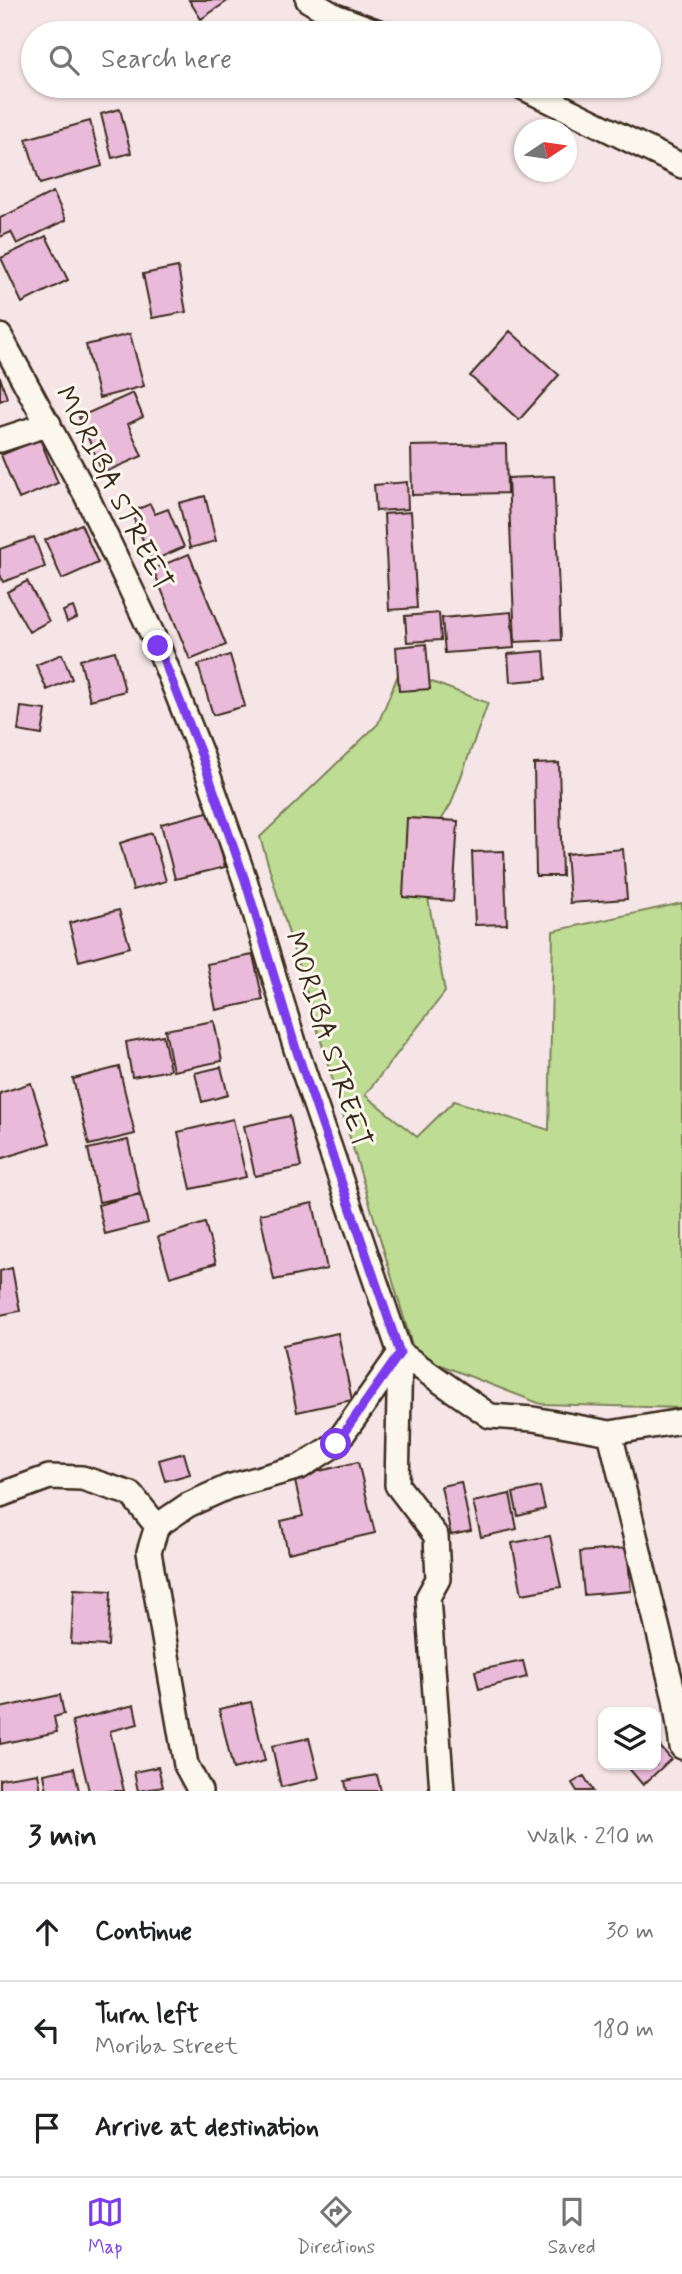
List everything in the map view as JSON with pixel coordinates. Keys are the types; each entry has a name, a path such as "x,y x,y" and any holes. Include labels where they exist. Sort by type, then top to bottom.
{"street":[{"path":"308,0 349,21"},
{"path":"544,98 682,166"},
{"name":"MORIBA STREET","path":"0,336 86,495 158,646 201,754 245,880 296,1049 400,1353 397,1485 436,1536 438,1579 428,1597 442,1791"},
{"path":"0,440 49,424"},
{"path":"200,1791 186,1765 149,1552 157,1526 188,1505 228,1487 300,1466 336,1444 400,1353 490,1416 533,1419 610,1433 682,1421"},
{"path":"610,1433 675,1699 682,1747"},
{"path":"0,1494 49,1477 82,1478 131,1494 157,1526"}],"green space":[{"path":"400,670 488,703 451,804 420,854 445,992 365,1095 417,1137 454,1101 549,1130 553,931 682,903 682,1408 541,1404 415,1355 260,837 378,724"}],"building":[{"path":"189,0 229,0 201,19"},
{"path":"120,109 131,153 112,158 101,114"},
{"path":"90,121 102,166 40,184 26,139"},
{"path":"53,192 66,220 17,244 11,232 0,237 0,218"},
{"path":"46,236 68,280 22,303 1,258"},
{"path":"178,267 186,312 152,318 143,274"},
{"path":"510,331 559,375 519,420 470,376"},
{"path":"130,334 144,386 99,398 86,345"},
{"path":"0,377 7,398 0,401"},
{"path":"133,393 143,417 128,424 142,456 103,473 79,417"},
{"path":"40,439 58,483 19,499 1,455"},
{"path":"506,444 507,493 412,495 411,446"},
{"path":"554,476 561,640 515,642 508,478"},
{"path":"407,482 408,509 376,511 374,485"},
{"path":"205,496 216,541 190,548 179,503"},
{"path":"150,504 155,514 168,509 184,547 152,561 131,512"},
{"path":"411,512 417,608 389,610 384,514"},
{"path":"81,524 98,563 62,579 45,540"},
{"path":"34,537 45,567 3,582 0,574 0,549"},
{"path":"189,554 226,645 190,660 153,569"},
{"path":"27,581 49,621 29,632 7,592"},
{"path":"73,607 77,618 67,622 63,611"},
{"path":"511,612 514,648 445,653 442,618"},
{"path":"439,613 441,640 407,642 405,616"},
{"path":"426,644 430,689 399,691 396,647"},
{"path":"115,651 125,691 90,700 80,660"},
{"path":"544,651 546,679 510,682 508,654"},
{"path":"62,654 72,679 47,690 36,665"},
{"path":"230,655 245,706 213,715 198,665"},
{"path":"21,707 46,710 42,735 18,731"},
{"path":"559,763 562,876 536,876 534,764"},
{"path":"211,811 225,867 175,879 161,824"},
{"path":"407,818 458,821 453,901 403,897"},
{"path":"152,833 166,881 133,890 120,843"},
{"path":"623,849 627,899 570,903 566,854"},
{"path":"504,851 507,924 475,925 472,852"},
{"path":"119,910 130,947 79,961 69,923"},
{"path":"253,955 263,1000 216,1010 207,964"},
{"path":"214,1021 222,1061 173,1071 165,1030"},
{"path":"163,1035 170,1070 132,1077 126,1042"},
{"path":"119,1067 135,1134 89,1145 73,1079"},
{"path":"221,1067 228,1095 202,1102 195,1073"},
{"path":"31,1083 50,1143 0,1159 0,1093"},
{"path":"290,1116 301,1167 255,1176 244,1126"},
{"path":"233,1119 246,1177 191,1189 178,1132"},
{"path":"128,1140 140,1194 99,1202 88,1149"},
{"path":"140,1194 148,1223 105,1234 98,1205"},
{"path":"313,1203 327,1269 274,1280 260,1214"},
{"path":"205,1223 216,1263 170,1277 158,1237"},
{"path":"12,1268 20,1311 0,1315 0,1271"},
{"path":"338,1333 352,1400 297,1412 283,1345"},
{"path":"184,1453 190,1474 165,1481 159,1460"},
{"path":"358,1462 375,1533 288,1553 281,1521 303,1516 294,1477"},
{"path":"461,1482 471,1531 451,1535 441,1486"},
{"path":"540,1487 545,1509 518,1516 513,1493"},
{"path":"510,1494 517,1529 481,1537 473,1502"},
{"path":"550,1536 561,1587 522,1594 512,1543"},
{"path":"627,1548 631,1591 584,1595 580,1552"},
{"path":"74,1589 111,1591 108,1646 71,1644"},
{"path":"523,1661 527,1677 479,1689 475,1671"},
{"path":"60,1695 64,1714 54,1717 57,1732 0,1744 0,1708"},
{"path":"251,1702 265,1761 233,1769 219,1709"},
{"path":"134,1705 138,1724 110,1731 124,1791 89,1791 72,1721"},
{"path":"309,1738 319,1778 281,1787 272,1746"},
{"path":"661,1748 671,1759 661,1768"},
{"path":"158,1767 163,1787 138,1791 134,1772"},
{"path":"74,1768 79,1791 47,1791 44,1774"},
{"path":"630,1770 659,1770 643,1785"},
{"path":"38,1773 41,1791 0,1791 0,1779"},
{"path":"377,1775 381,1791 347,1791 345,1781"},
{"path":"584,1776 593,1791 577,1791 572,1783"}],"route":[{"path":"158,646 201,754 245,880 296,1049 400,1353 336,1444"}]}
